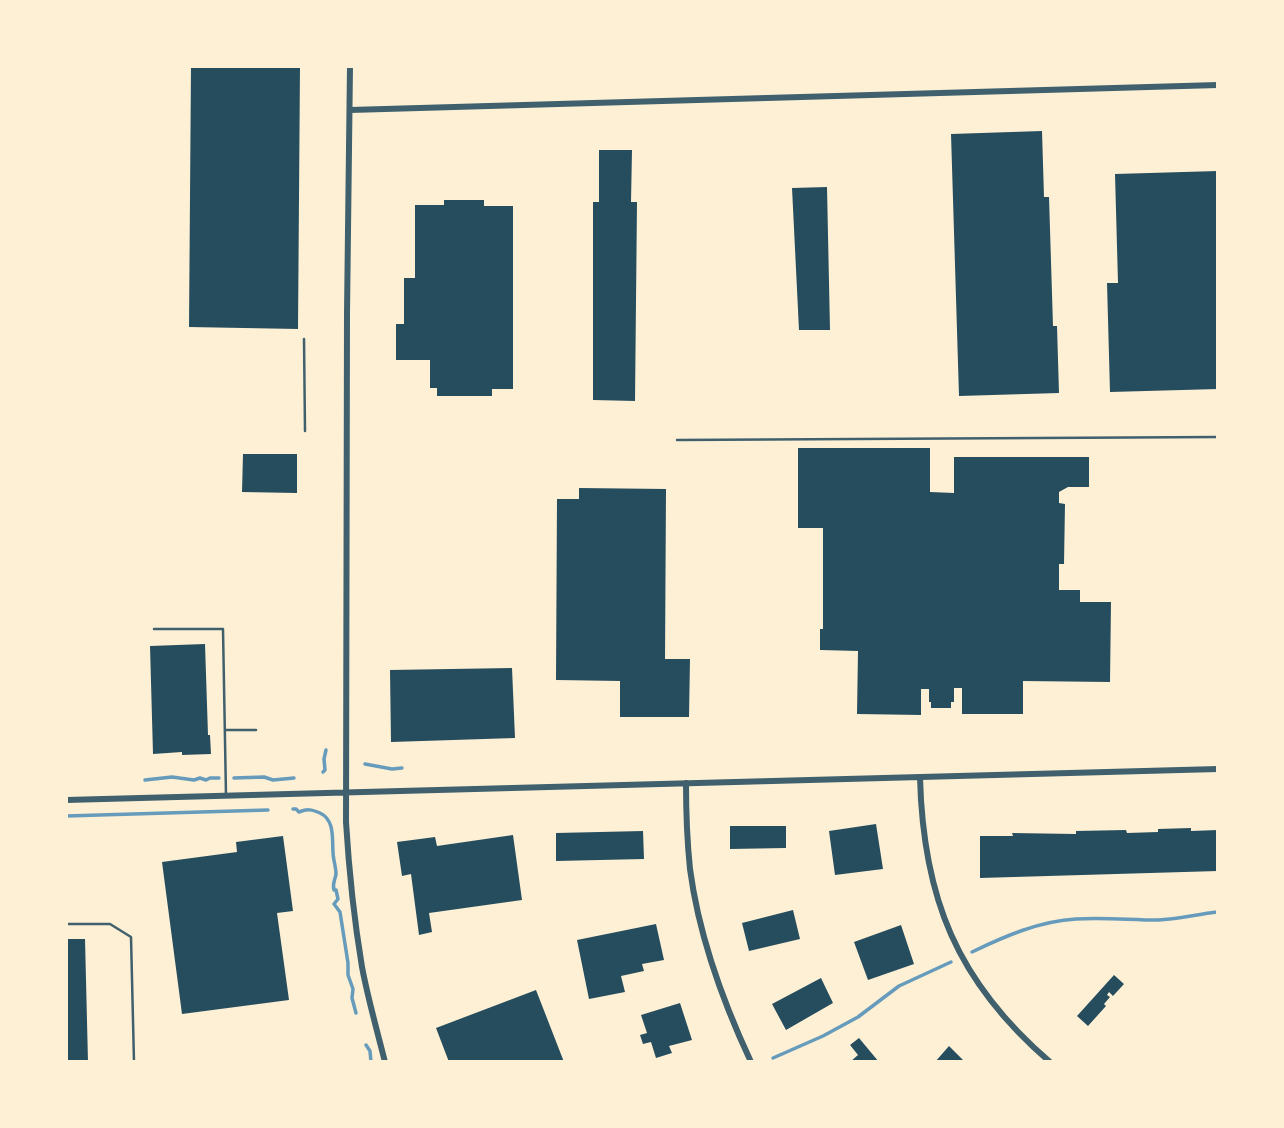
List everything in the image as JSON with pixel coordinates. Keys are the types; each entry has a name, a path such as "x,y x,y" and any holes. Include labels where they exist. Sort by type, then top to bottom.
{"street":[{"path":"350,66 345,793 349,870 360,956 385,1062"},
{"path":"350,110 1217,85"},
{"path":"66,800 1217,769"},
{"path":"920,777 927,861 935,893 951,935 993,1005 1049,1062"},
{"path":"686,783 688,848 702,932 719,989 751,1062"}],"lane":[{"path":"304,339 305,430"},
{"path":"677,440 1217,437"},
{"path":"154,629 223,629 226,796"},
{"path":"225,730 256,730"},
{"path":"66,924 110,924 131,937 134,1062"}],"building":[{"path":"191,66 300,66 298,329 189,327"},
{"path":"1042,131 1044,197 1049,197 1053,326 1057,326 1059,393 959,396 951,134"},
{"path":"599,150 632,150 631,202 637,202 635,401 593,400 593,202 599,202"},
{"path":"1218,171 1218,389 1110,392 1107,283 1118,283 1115,174"},
{"path":"827,187 830,330 799,330 792,188"},
{"path":"444,200 484,200 484,206 513,206 513,389 492,389 492,396 437,396 437,388 430,388 430,360 396,360 396,324 404,324 404,278 415,278 415,205 444,205"},
{"path":"798,448 930,448 930,492 954,493 954,457 1089,457 1089,487 1068,487 1059,492 1059,503 1065,504 1064,564 1059,564 1059,590 1080,590 1080,602 1111,602 1110,682 1023,681 1023,714 962,714 962,688 954,688 951,708 931,708 929,689 921,689 921,715 857,714 858,651 820,650 820,629 823,629 823,528 798,528"},
{"path":"243,454 297,454 297,493 242,492"},
{"path":"579,488 666,489 665,659 690,659 689,717 620,717 620,681 556,680 557,499 579,499"},
{"path":"205,644 211,754 153,754 150,646"},
{"path":"512,668 515,738 391,742 390,670"},
{"path":"876,824 883,869 835,875 829,831"},
{"path":"730,826 786,826 786,848 730,849"},
{"path":"1191,828 1191,831 1218,830 1218,871 980,878 980,836 1013,836 1012,833 1076,834 1076,831 1158,832 1158,829"},
{"path":"643,831 644,859 556,861 556,833"},
{"path":"513,835 522,900 429,913 432,932 419,935 411,874 402,876 397,842 435,837 437,846"},
{"path":"283,836 293,911 277,913 289,1000 182,1014 162,862 237,852 236,842"},
{"path":"793,910 800,939 749,951 742,923"},
{"path":"656,924 664,960 642,964 644,971 621,976 625,992 589,999 577,940"},
{"path":"901,925 914,964 868,980 854,942"},
{"path":"66,939 85,939 88,1062 66,1062"},
{"path":"1114,975 1124,984 1113,996 1109,992 1107,995 1110,997 1104,1004 1106,1006 1088,1026 1077,1016"},
{"path":"821,978 833,1003 786,1030 772,1004"},
{"path":"536,990 564,1062 449,1062 436,1028"},
{"path":"680,1003 692,1040 669,1046 672,1053 656,1058 651,1042 643,1044 640,1035 647,1033 641,1015"},
{"path":"859,1038 879,1062 850,1062 858,1055 850,1045"},
{"path":"949,1046 965,1062 935,1062"}],"waterway":[{"path":"323,772 326,750"},
{"path":"365,764 402,768"},
{"path":"145,780 172,777 194,780 219,778"},
{"path":"234,778 294,778"},
{"path":"293,809 320,813 330,825 336,871 333,888 338,899 334,904 340,912 356,1013"},
{"path":"66,816 268,810"},
{"path":"972,952 1023,930 1063,920 1158,920 1218,912"},
{"path":"773,1058 823,1036 858,1017 899,986 951,962"},
{"path":"366,1045 370,1051 371,1062"}]}
